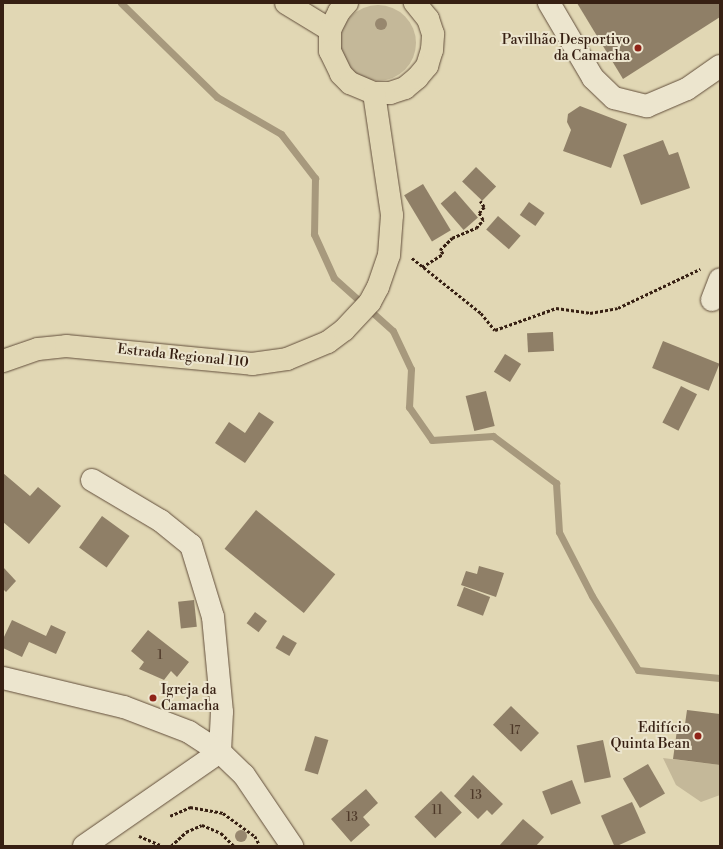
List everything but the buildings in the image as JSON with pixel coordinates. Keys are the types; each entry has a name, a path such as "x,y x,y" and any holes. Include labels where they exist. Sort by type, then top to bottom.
{"main road":[{"path":"286,3 330,30"},
{"path":"347,3 339,12 330,30 330,51 341,74 356,86 374,93 390,93 405,88 418,78 427,66 432,50 433,34 428,19 415,3"},
{"name":"Estrada Regional 110","path":"3,361 38,349 66,346 252,364 287,359 310,352 328,342 359,316 378,288 389,253 392,215 374,93"}],"street":[{"path":"549,3 593,78 614,98 647,106 687,89 720,66"},
{"path":"711,274 712,300"},
{"path":"92,480 161,521 191,545 213,617 222,712 220,752"},
{"path":"3,678 124,707 172,724 220,752 244,775 292,846"},
{"path":"84,846 220,752"}],"path":[{"path":"422,267 443,254 440,250 452,238 465,235 483,220 479,213 484,207 480,201"},
{"path":"389,253 409,256 481,313 495,330 556,308 590,313 618,308 711,274"},
{"path":"163,818 190,808 223,813 255,836 260,846"},
{"path":"171,846 186,832 202,826 221,833 234,846"},
{"path":"136,835 162,846"}],"shaded area":[{"path":"378,5 393,8 405,16 413,28 416,43 413,58 405,70 393,78 378,81 363,78 351,70 343,58 340,43 343,28 351,16 363,8"},
{"path":"663,758 720,765 720,795 701,802 676,785"}],"waterway":[{"path":"121,3 217,97 281,134 315,178 314,234 334,278 393,331 411,369 409,407 432,440 493,436 556,483 559,532 592,596 638,670 720,678"}],"place":[{"name":"Pavilhão Desportivo da Camacha","path":"638,48"},
{"name":"Igreja da Camacha","path":"153,698"},
{"name":"Edifício Quinta Bean","path":"698,736"}]}
